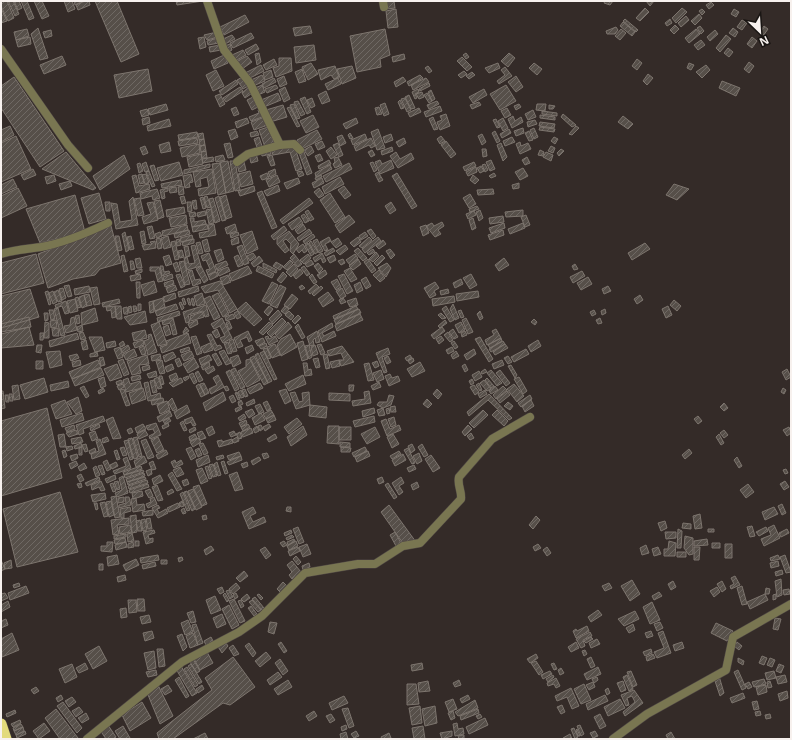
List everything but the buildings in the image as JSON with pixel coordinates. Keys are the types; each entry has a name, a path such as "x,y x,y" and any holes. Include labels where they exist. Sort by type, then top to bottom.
{"highway":[{"path":"1,724 6,739"}],"street":[{"path":"207,1 224,50 250,83 280,145"},
{"path":"1,49 68,145 88,168"},
{"path":"237,162 248,154 280,145 294,144 300,150"},
{"path":"1,254 20,249 42,247 85,233 108,223"},
{"path":"87,739 182,662 239,632 262,616 304,573 358,564 375,564 403,546 420,543 461,499 462,493 458,481 459,477 492,439 530,417"},
{"path":"613,739 647,714 726,670 733,637 791,604"}]}
